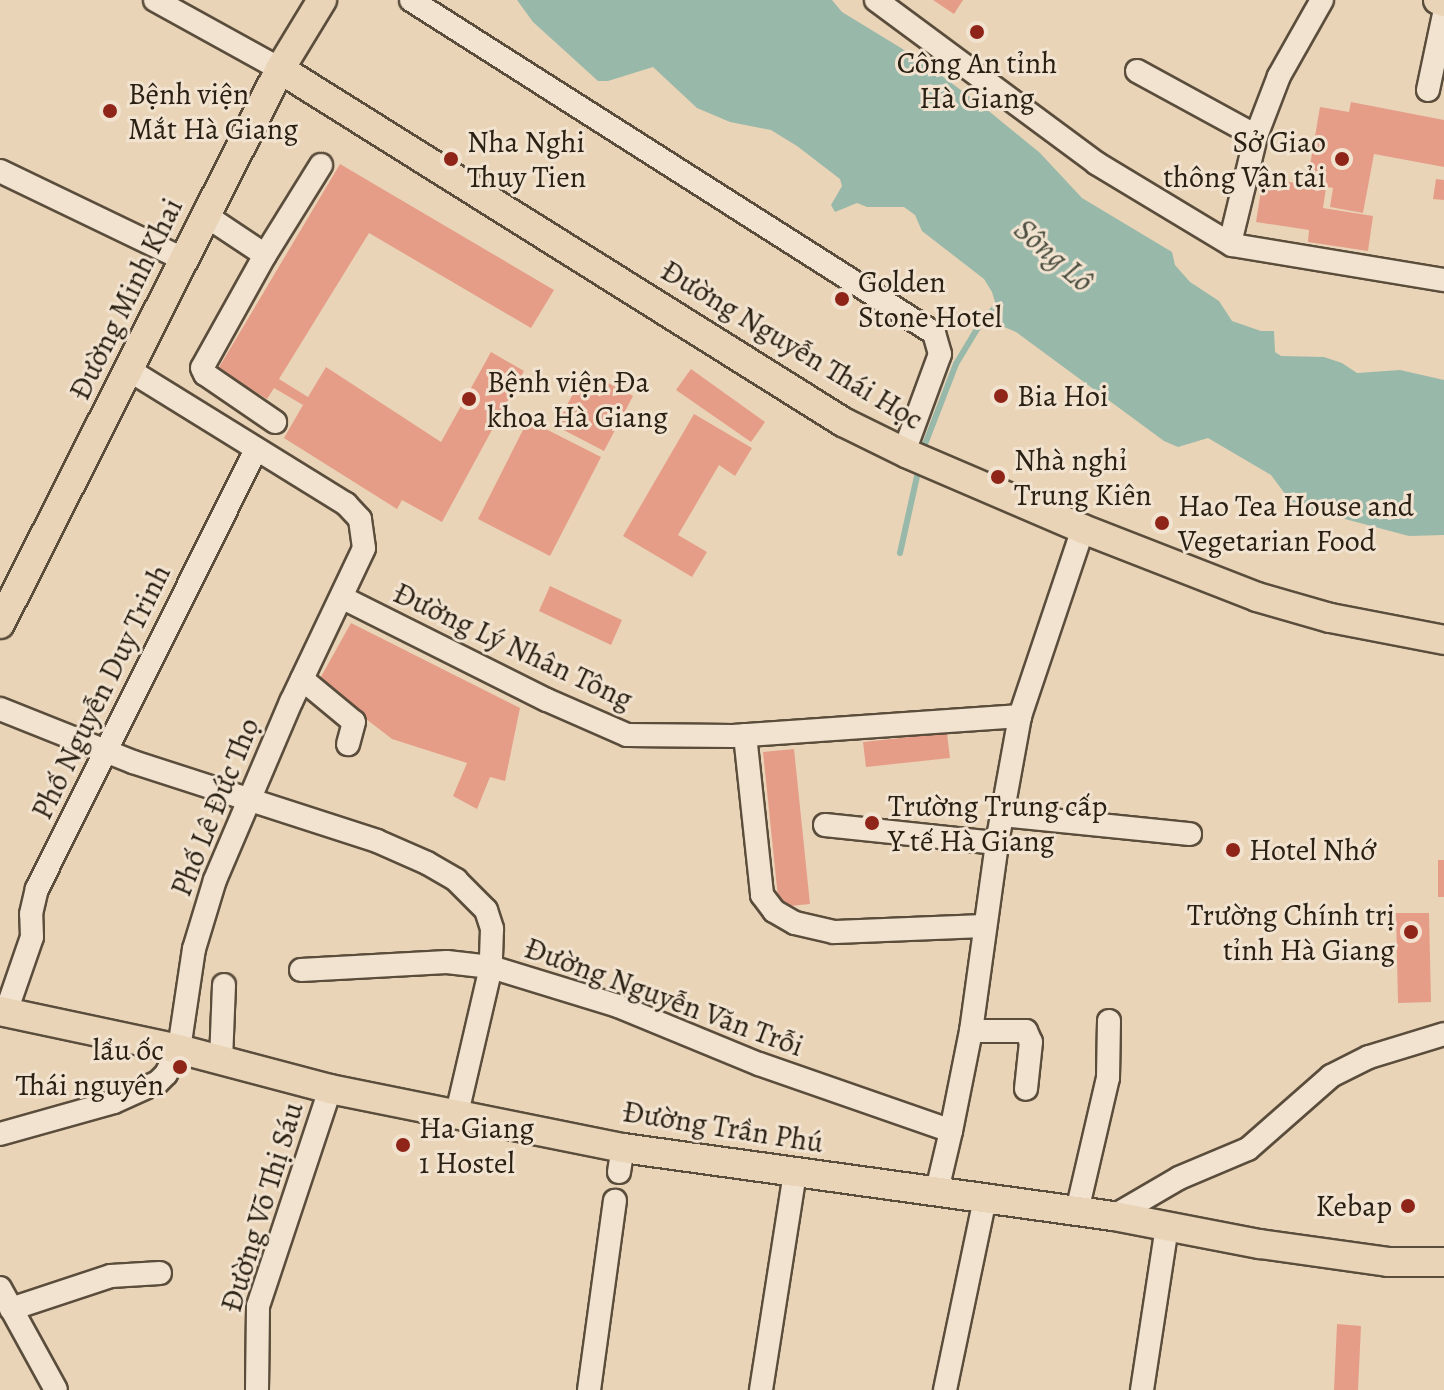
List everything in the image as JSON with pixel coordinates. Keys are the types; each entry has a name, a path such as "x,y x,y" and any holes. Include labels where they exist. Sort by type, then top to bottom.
{"main road":[{"path":"1438,0 1444,2"},
{"name":"Đường Minh Khai","path":"0,624 280,69 320,3"},
{"name":"Đường Nguyễn Thái Học","path":"280,69 843,422 906,453 1083,529 1288,607 1444,640"},
{"name":"Đường Trần Phú","path":"3,1012 179,1049 330,1089 457,1113 621,1160 795,1174 937,1190 1388,1262 1444,1262"}],"street":[{"path":"155,0 280,69"},
{"path":"411,0 934,333 940,354 906,453"},
{"path":"876,0 1096,163 1230,243 1444,280"},
{"path":"1230,243 1256,136 1279,76 1322,0"},
{"path":"1428,90 1444,14"},
{"path":"1137,71 1256,136"},
{"path":"275,422 214,381 202,368 265,255 321,165"},
{"path":"0,171 183,259"},
{"path":"205,215 265,255"},
{"name":"Đường Lý Nhân Tông","path":"129,370 346,504 360,519 364,548 343,598 615,731 643,736 745,735 1020,716"},
{"name":"Phố Nguyễn Duy Trinh","path":"3,1012 32,937 31,914 37,889 256,450"},
{"path":"937,1190 971,1031 997,843 1020,716 1083,529"},
{"name":"Phố Lê Đức Thọ","path":"179,1049 194,949 215,880 246,800 343,598"},
{"path":"302,679 354,722 348,744"},
{"name":"Đường Nguyễn Văn Trỗi","path":"0,709 107,752 377,841 456,880 486,910 492,929 491,967 618,1006 759,1064 951,1131"},
{"path":"745,735 762,895 774,911 795,923 834,932 985,926"},
{"path":"1002,815 1190,834"},
{"path":"825,825 997,843"},
{"path":"301,970 447,962 491,967 457,1113"},
{"path":"221,1060 224,985"},
{"path":"1077,1211 1108,1078 1109,1021"},
{"path":"971,1031 1026,1031 1031,1042 1026,1089"},
{"path":"1114,1216 1179,1178 1248,1149 1331,1076 1369,1057 1444,1034"},
{"path":"0,1134 114,1102 142,1090 166,1074 179,1049"},
{"name":"Đường Võ Thị Sáu","path":"257,1390 258,1306 330,1089"},
{"path":"761,1390 795,1174"},
{"path":"945,1390 985,1198"},
{"path":"589,1390 615,1201"},
{"path":"1142,1390 1167,1226"},
{"path":"11,1309 111,1276 160,1273"},
{"path":"0,1288 56,1390"}],"water":[{"name":"Sông Lô","path":"517,0 832,0 842,12 919,59 985,108 1040,153 1082,198 1172,252 1175,265 1190,282 1219,301 1232,321 1261,331 1274,331 1275,352 1281,356 1324,357 1342,363 1357,373 1400,370 1444,380 1444,535 1409,536 1311,510 1291,502 1271,475 1208,438 1178,447 1164,441 1016,332 1002,326 992,292 984,279 922,231 915,215 904,207 867,207 857,203 835,212 831,205 842,186 840,179 797,146 771,130 730,122 697,108 653,67 608,81 598,81 533,22"}],"building":[{"path":"933,0 963,0 954,14"},
{"name":"Sở Giao thông Vận tải","path":"1351,102 1444,120 1444,167 1374,154 1363,213 1330,207 1333,188 1307,183 1320,107 1349,112"},
{"path":"340,164 554,290 531,328 369,233 279,379 308,397 326,367 441,442 491,352 524,371 442,522 402,500 397,509 284,438 303,405 274,388 267,399 218,369"},
{"path":"1263,178 1326,188 1323,208 1373,216 1368,251 1308,242 1309,230 1256,222"},
{"path":"1436,179 1444,180 1444,200 1433,199"},
{"path":"691,369 765,422 751,442 676,390"},
{"path":"585,371 633,396 604,451 556,426"},
{"path":"694,414 752,448 735,476 719,465 678,535 707,552 692,577 623,536"},
{"path":"528,420 601,457 550,556 478,519"},
{"path":"550,586 622,620 611,645 539,611"},
{"path":"351,623 520,708 505,781 490,777 477,809 453,796 467,763 392,739 318,682"},
{"path":"947,733 950,758 866,767 863,742"},
{"path":"794,749 810,904 779,907 763,752"},
{"path":"1438,860 1444,860 1444,897 1438,897"},
{"path":"1396,913 1429,913 1431,1002 1398,1003"},
{"path":"1337,1324 1361,1326 1358,1390 1334,1390"}],"waterway":[{"path":"922,452 956,364 977,329 998,304"},
{"path":"900,553 919,467"}],"place":[{"name":"Công An tỉnh Hà Giang","path":"977,32"},
{"name":"Bệnh viện Mắt Hà Giang","path":"110,111"},
{"name":"Nha Nghi Thuy Tien","path":"451,159"},
{"name":"Sở Giao thông Vận tải","path":"1342,159"},
{"name":"Golden Stone Hotel","path":"842,299"},
{"name":"Bia Hoi","path":"1001,396"},
{"name":"Bệnh viện Đa khoa Hà Giang","path":"469,399"},
{"name":"Nhà nghỉ Trung Kiên","path":"998,477"},
{"name":"Hao Tea House and Vegetarian Food","path":"1162,523"},
{"name":"Trường Trung cấp Y tế Hà Giang","path":"872,823"},
{"name":"Hotel Nhớ","path":"1233,850"},
{"name":"Trường Chính trị tỉnh Hà Giang","path":"1411,932"},
{"name":"lẩu ốc Thái nguyên","path":"180,1067"},
{"name":"Ha Giang 1 Hostel","path":"403,1145"},
{"name":"Kebap","path":"1408,1206"}]}
